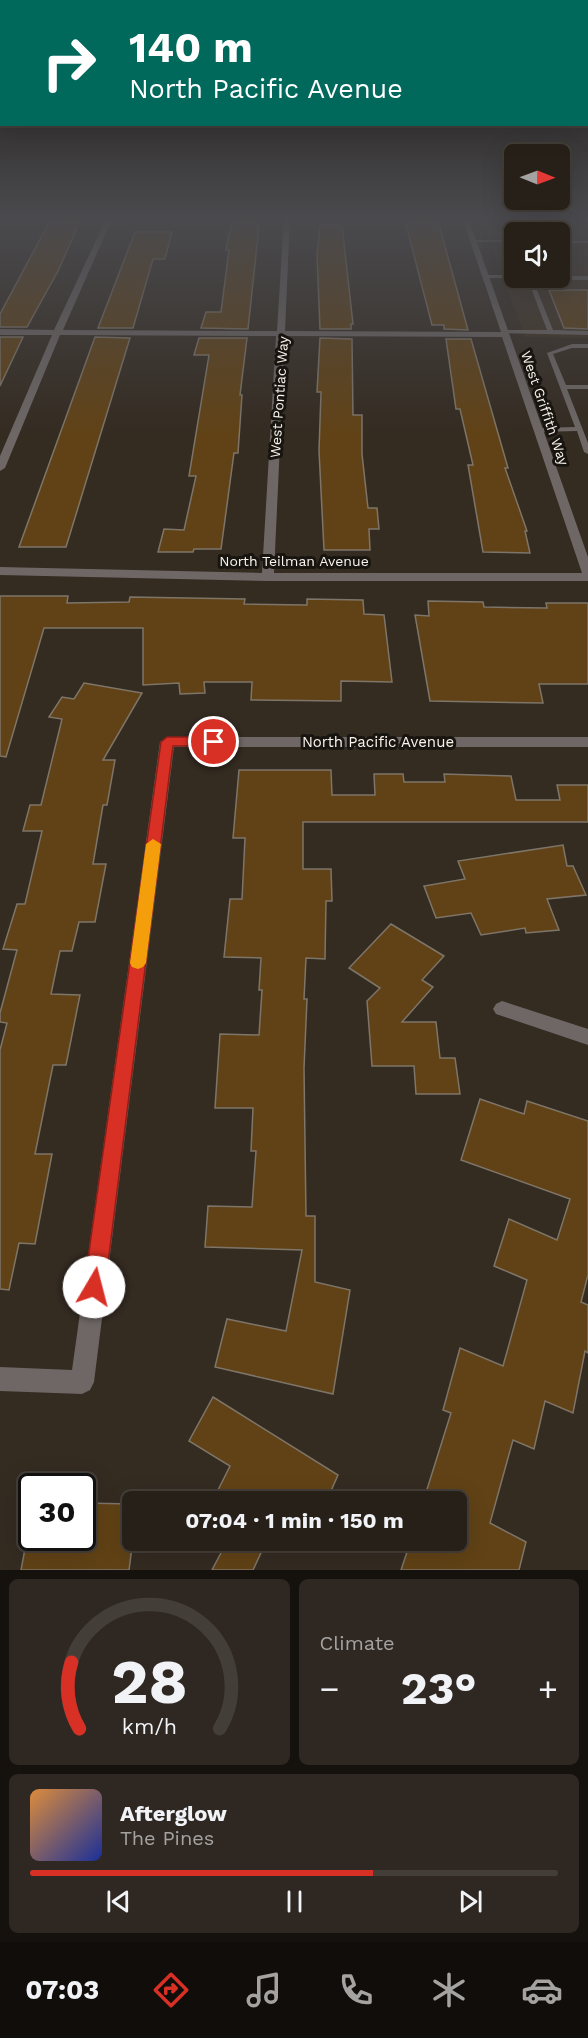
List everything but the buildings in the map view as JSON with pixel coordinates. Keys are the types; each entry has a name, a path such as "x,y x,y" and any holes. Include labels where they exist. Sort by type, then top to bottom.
{"street":[{"path":"0,468 77,290"},
{"name":"West Pontiac Way","path":"268,577 285,290"},
{"name":"West Griffith Way","path":"490,290 588,575"},
{"path":"0,332 505,333"},
{"name":"North Teilman Avenue","path":"0,571 268,577 588,575"},
{"name":"North Pacific Avenue","path":"0,1379 82,1382 167,742 588,742"},
{"path":"502,1009 588,1037"}],"lane":[{"path":"535,290 550,332"},
{"path":"505,333 588,333"},
{"path":"588,346 572,346 550,353 588,452"},
{"path":"563,387 588,387"},
{"path":"537,430 578,429"}],"shaded area":[{"path":"507,290 588,290 588,338 525,337"}],"slow traffic":[{"path":"138,963 153,844"}],"route":[{"path":"94,1287 167,742 214,742"}]}
